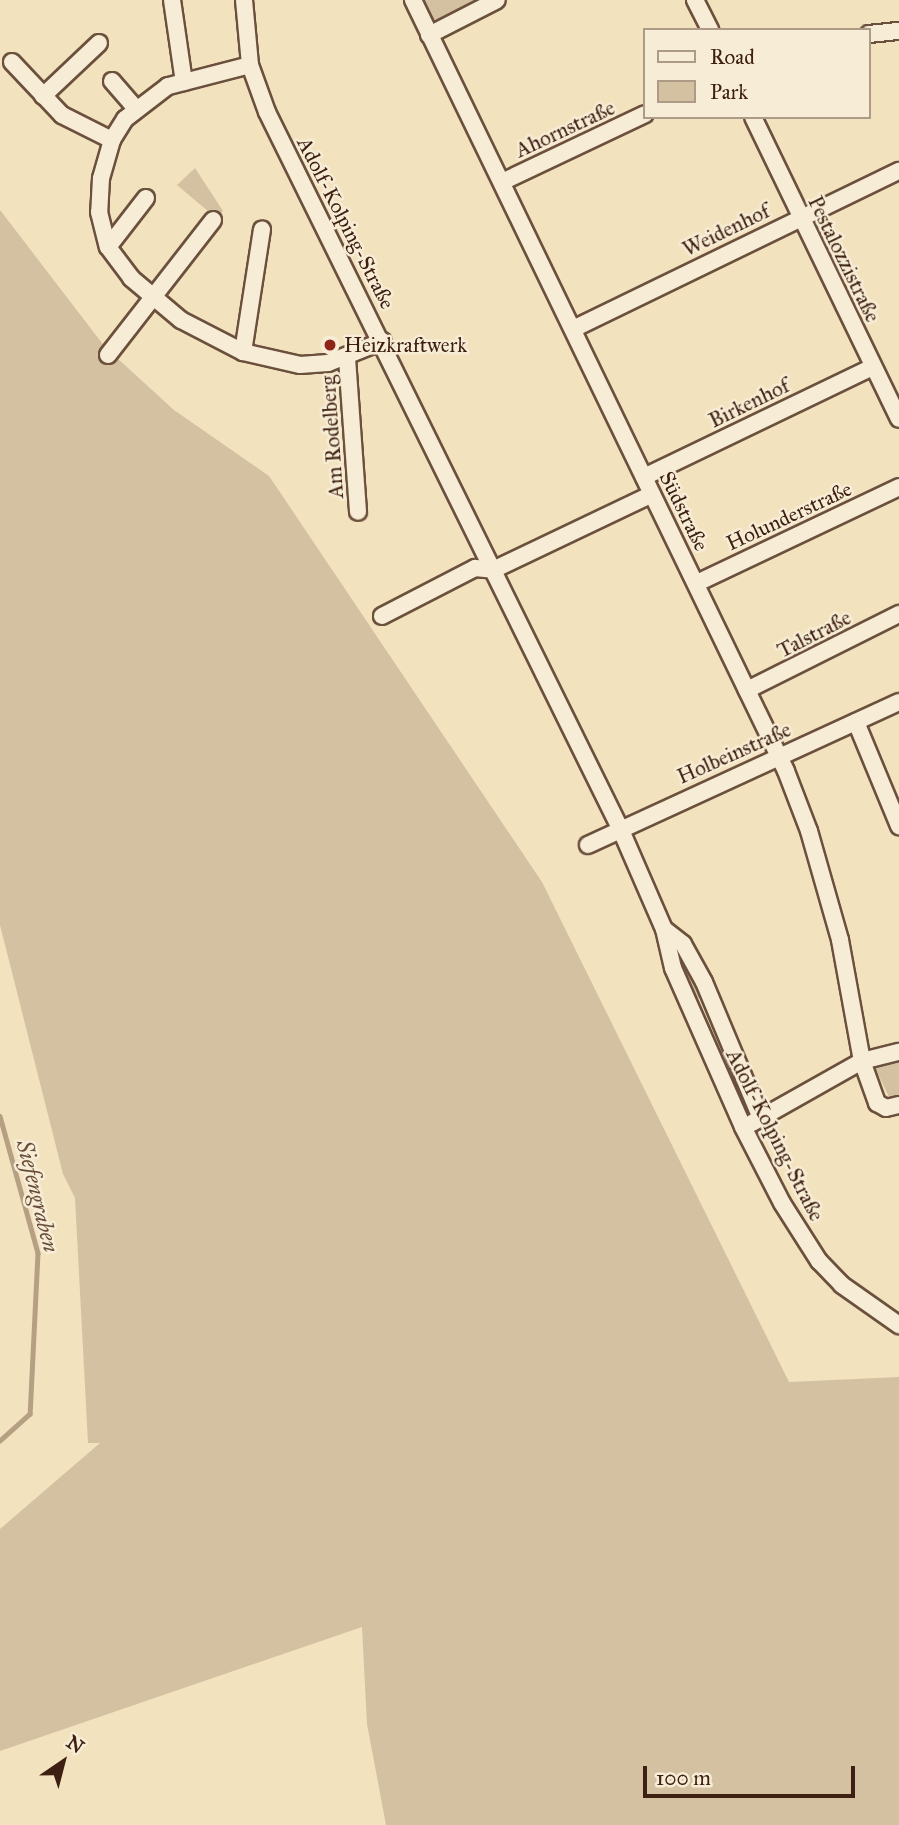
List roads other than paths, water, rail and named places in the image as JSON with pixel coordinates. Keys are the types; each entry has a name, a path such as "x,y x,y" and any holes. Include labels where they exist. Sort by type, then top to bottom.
{"street":[{"path":"172,0 184,82"},
{"name":"Adolf-Kolping-Straße","path":"244,0 250,65 267,112 383,341 620,828 664,929 673,968 743,1127 782,1203 819,1261 842,1285 899,1325"},
{"name":"Südstraße","path":"413,0 778,755 809,831 833,917 862,1061 877,1103 886,1108 899,1105"},
{"path":"429,35 497,0"},
{"path":"695,0 708,28"},
{"path":"871,34 899,31"},
{"path":"43,96 99,43"},
{"path":"12,62 62,115 112,140"},
{"name":"Am Rodelberg","path":"250,65 184,82 135,107 112,140 101,178 99,212 108,247 153,299 200,332 243,352 300,365 347,358 383,341"},
{"path":"112,81 135,107"},
{"name":"Ahornstraße","path":"502,182 643,115"},
{"name":"Pestalozzistraße","path":"754,119 899,419"},
{"name":"Weidenhof","path":"573,329 899,171"},
{"path":"108,247 146,198"},
{"path":"108,355 213,220"},
{"path":"243,352 262,229"},
{"name":"Am Rodelberg","path":"347,358 358,512"},
{"name":"Birkenhof","path":"644,477 873,367"},
{"name":"Holunderstraße","path":"696,583 899,486"},
{"path":"382,616 475,568 493,570 652,494"},
{"name":"Talstraße","path":"747,690 899,614"},
{"name":"Holbeinstraße","path":"588,845 778,755 899,702"},
{"path":"856,722 899,826"},
{"name":"Adolf-Kolping-Straße","path":"664,929 683,944 704,982 761,1118"},
{"path":"743,1127 862,1061 899,1052"}],"waterway":[{"name":"Siefengraben","path":"0,1116 38,1253 30,1414 0,1441"}],"place":[{"name":"Heizkraftwerk","path":"330,345"}]}
